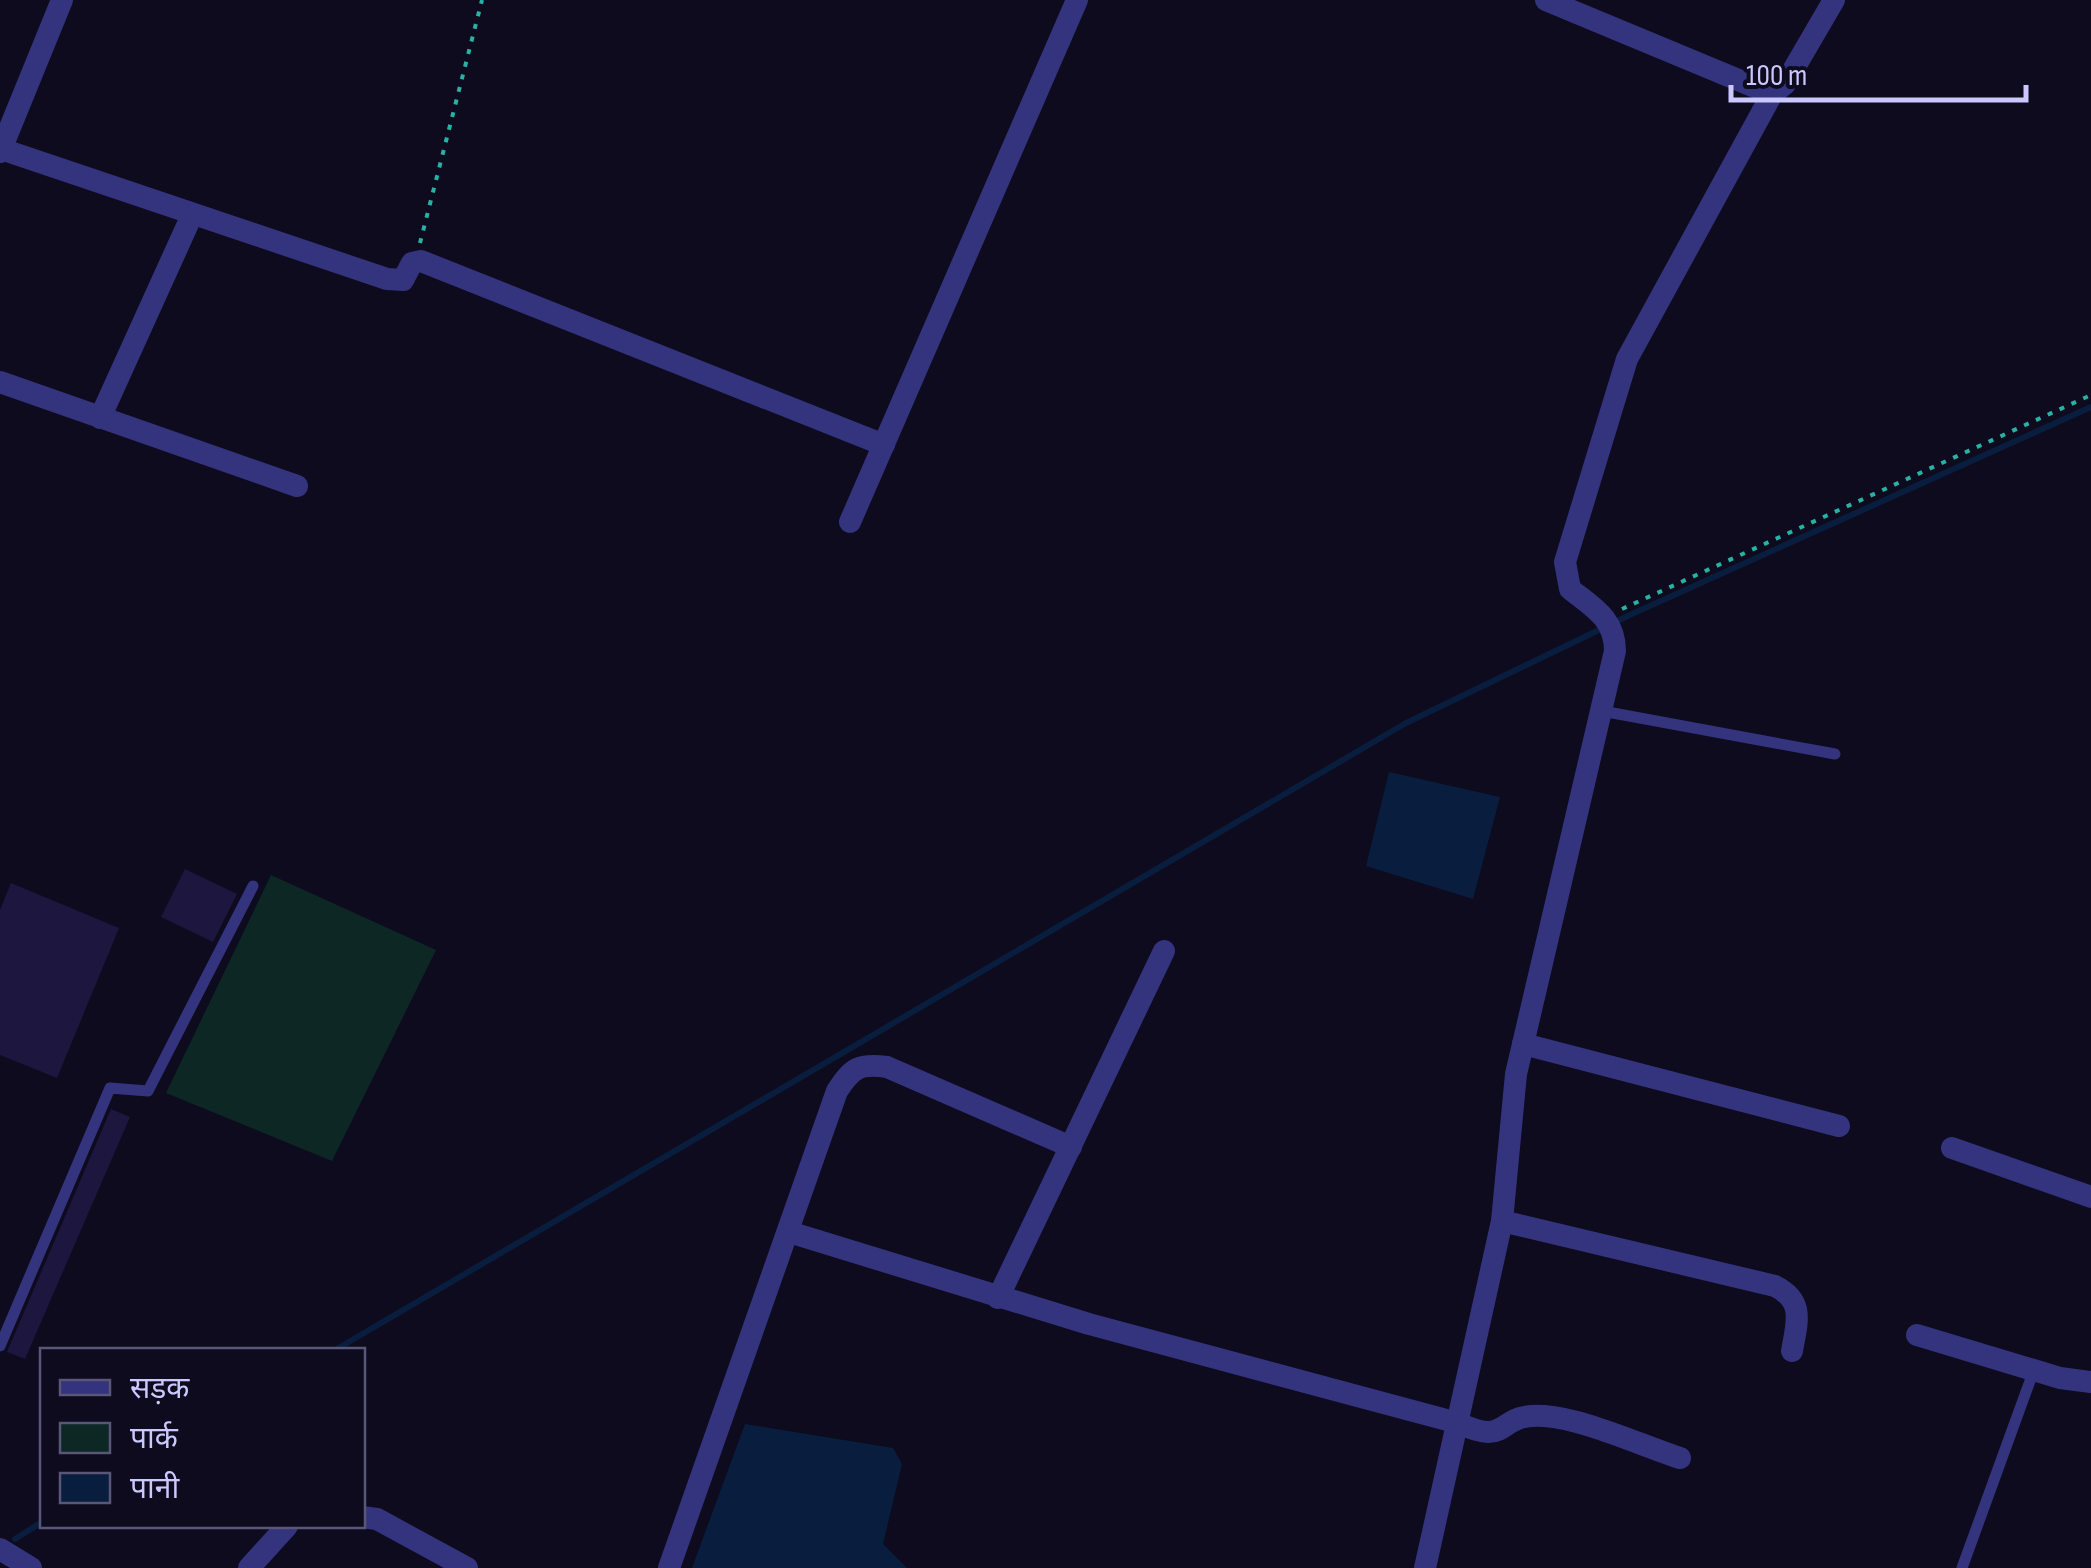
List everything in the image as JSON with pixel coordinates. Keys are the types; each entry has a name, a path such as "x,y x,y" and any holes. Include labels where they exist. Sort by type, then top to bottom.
{"street":[{"path":"62,0 1,150 396,281 408,276 415,260 752,389 884,445"},
{"path":"850,522 1076,0"},
{"path":"1546,0 1772,94"},
{"path":"1425,1568 1502,1221 1523,1044 1602,711 1609,623 1570,589 1565,562 1618,384 1643,328 1772,94 1785,84 1834,0"},
{"path":"100,418 192,215"},
{"path":"0,382 297,486"},
{"path":"998,1298 1164,951"},
{"path":"1523,1044 1838,1126"},
{"path":"669,1568 836,1091 851,1070 864,1064 887,1067 1071,1147"},
{"path":"1952,1148 2091,1197"},
{"path":"1502,1221 1775,1286 1792,1294 1797,1305 1792,1351"},
{"path":"789,1232 998,1298 1458,1423 1488,1435 1514,1419 1549,1416 1680,1458"},
{"path":"1917,1335 2034,1370 2091,1382"},
{"path":"365,1517 377,1519 426,1556 467,1568"},
{"path":"249,1568 285,1528"},
{"path":"3,1555 31,1568"}],"lane":[{"path":"1602,711 1835,754"},
{"path":"0,1346 110,1088 148,1092 253,886"},
{"path":"1962,1568 2034,1370"}],"path":[{"path":"415,260 482,0"},
{"path":"1609,623 2091,395"}],"green space":[{"path":"271,875 436,950 332,1161 166,1093"}],"water":[{"path":"1389,772 1500,797 1473,899 1366,866"},
{"path":"745,1424 893,1448 902,1464 883,1544 907,1568 692,1568"}],"building":[{"path":"185,869 237,894 213,942 161,917"},
{"path":"11,883 119,928 57,1078 0,1055 0,910"},
{"path":"111,1109 130,1117 25,1359 7,1352"}],"waterway":[{"path":"338,1348 1406,723 1632,614 2091,407"},
{"path":"15,1539 40,1523"}]}
